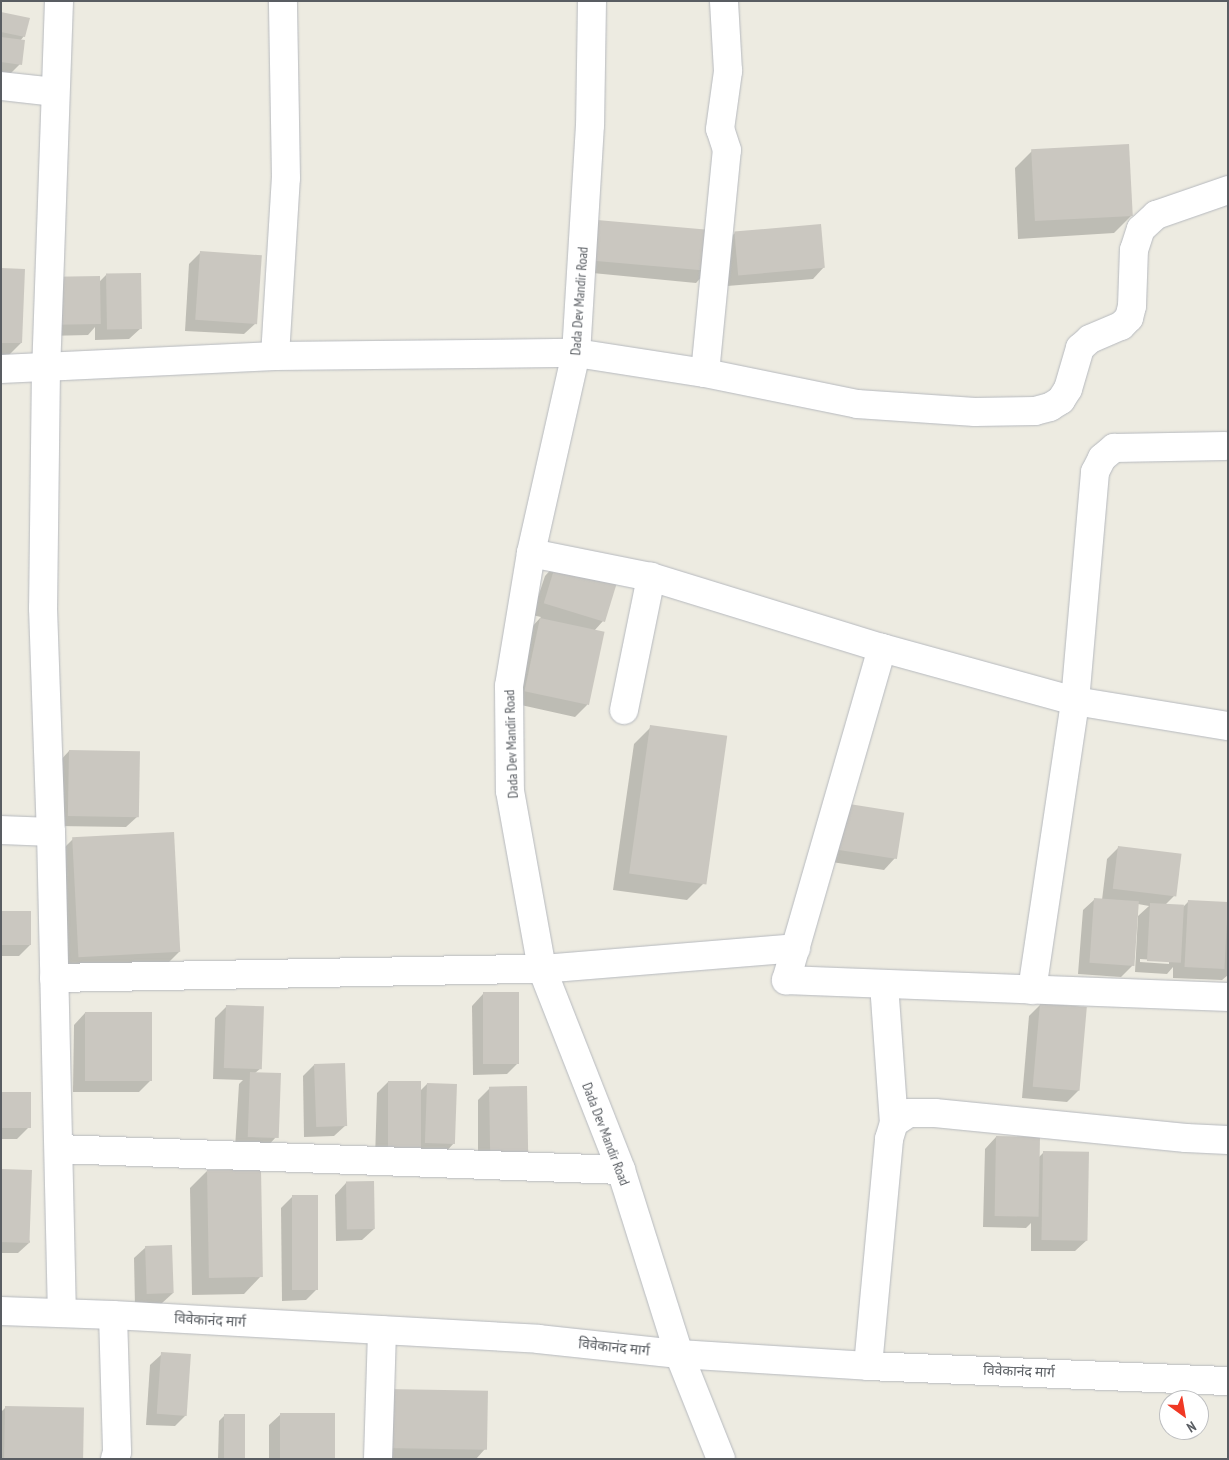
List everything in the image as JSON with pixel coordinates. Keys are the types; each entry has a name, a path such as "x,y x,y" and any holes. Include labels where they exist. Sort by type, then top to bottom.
{"street":[{"path":"59,1 46,367 43,608 51,832 62,1313"},
{"path":"275,356 286,178 282,1"},
{"name":"Dada Dev Mandir Road","path":"592,1 590,125 576,353 531,552 509,686 510,791 542,969 621,1170 679,1354 721,1459"},
{"path":"705,374 727,150 720,129 728,71 724,1"},
{"path":"1,86 55,92"},
{"path":"1,369 275,356 576,353 705,374 858,404 974,412 1035,411 1050,407 1061,400 1068,389 1080,348 1090,339 1121,326 1129,318 1132,306 1134,250 1141,229 1156,215 1228,190"},
{"path":"1032,990 1075,701 1095,472 1102,458 1114,448 1127,446 1225,446"},
{"path":"531,552 652,578 882,648 1075,701 1228,726"},
{"path":"624,710 652,578"},
{"path":"882,648 786,980 1228,997"},
{"path":"1,830 51,832"},
{"path":"54,978 542,969 796,948"},
{"path":"868,1366 889,1139 894,1123 884,984"},
{"path":"894,1123 908,1113 935,1113 1186,1138 1228,1140"},
{"path":"59,1149 621,1170"},
{"name":"विवेकानंद मार्ग","path":"1,1311 113,1315 538,1339 679,1354 868,1366 1228,1381"},
{"path":"113,1315 117,1452 114,1459"},
{"path":"378,1459 382,1330"}],"building":[{"path":"1,12 30,18 25,37 1,32"},
{"path":"1,37 25,40 22,65 1,62"},
{"path":"1129,144 1133,216 1035,221 1031,149"},
{"path":"597,220 714,230 710,271 593,261"},
{"path":"821,224 825,268 738,275 734,232"},
{"path":"200,251 262,255 257,324 195,320"},
{"path":"1,268 25,269 22,343 2,343"},
{"path":"141,273 142,329 107,330 106,274"},
{"path":"100,276 101,324 57,325 56,277"},
{"path":"556,563 617,582 605,622 544,603"},
{"path":"540,618 605,632 589,705 524,691"},
{"path":"650,725 727,736 706,884 629,874"},
{"path":"69,750 140,751 139,817 68,816"},
{"path":"843,803 904,813 897,859 836,849"},
{"path":"174,832 180,952 78,957 72,837"},
{"path":"1118,846 1182,854 1176,896 1113,889"},
{"path":"1094,898 1139,901 1134,966 1089,963"},
{"path":"1188,900 1228,902 1224,969 1184,967"},
{"path":"1150,903 1184,905 1181,963 1147,961"},
{"path":"1,911 31,911 31,945 1,945"},
{"path":"483,992 519,992 519,1064 483,1064"},
{"path":"1040,1003 1087,1007 1080,1091 1033,1087"},
{"path":"226,1005 264,1006 262,1069 224,1068"},
{"path":"85,1012 152,1012 152,1081 85,1081"},
{"path":"345,1063 347,1126 316,1127 314,1064"},
{"path":"250,1072 281,1073 279,1138 248,1137"},
{"path":"388,1081 421,1081 421,1148 388,1148"},
{"path":"427,1083 457,1084 455,1144 425,1143"},
{"path":"527,1086 528,1152 490,1153 489,1087"},
{"path":"1,1092 31,1092 31,1128 1,1128"},
{"path":"996,1136 1040,1137 1039,1217 995,1216"},
{"path":"1043,1151 1089,1152 1087,1241 1041,1240"},
{"path":"1,1169 32,1170 29,1243 1,1242"},
{"path":"261,1169 263,1277 209,1278 207,1170"},
{"path":"346,1181 374,1181 375,1229 347,1229"},
{"path":"292,1195 318,1195 318,1290 292,1290"},
{"path":"172,1245 174,1293 147,1294 145,1246"},
{"path":"161,1352 191,1354 187,1416 157,1414"},
{"path":"385,1389 488,1391 487,1450 384,1448"},
{"path":"5,1406 84,1407 83,1459 4,1459"},
{"path":"280,1413 335,1413 335,1459 280,1459"},
{"path":"224,1414 245,1414 245,1459 224,1459"}]}
